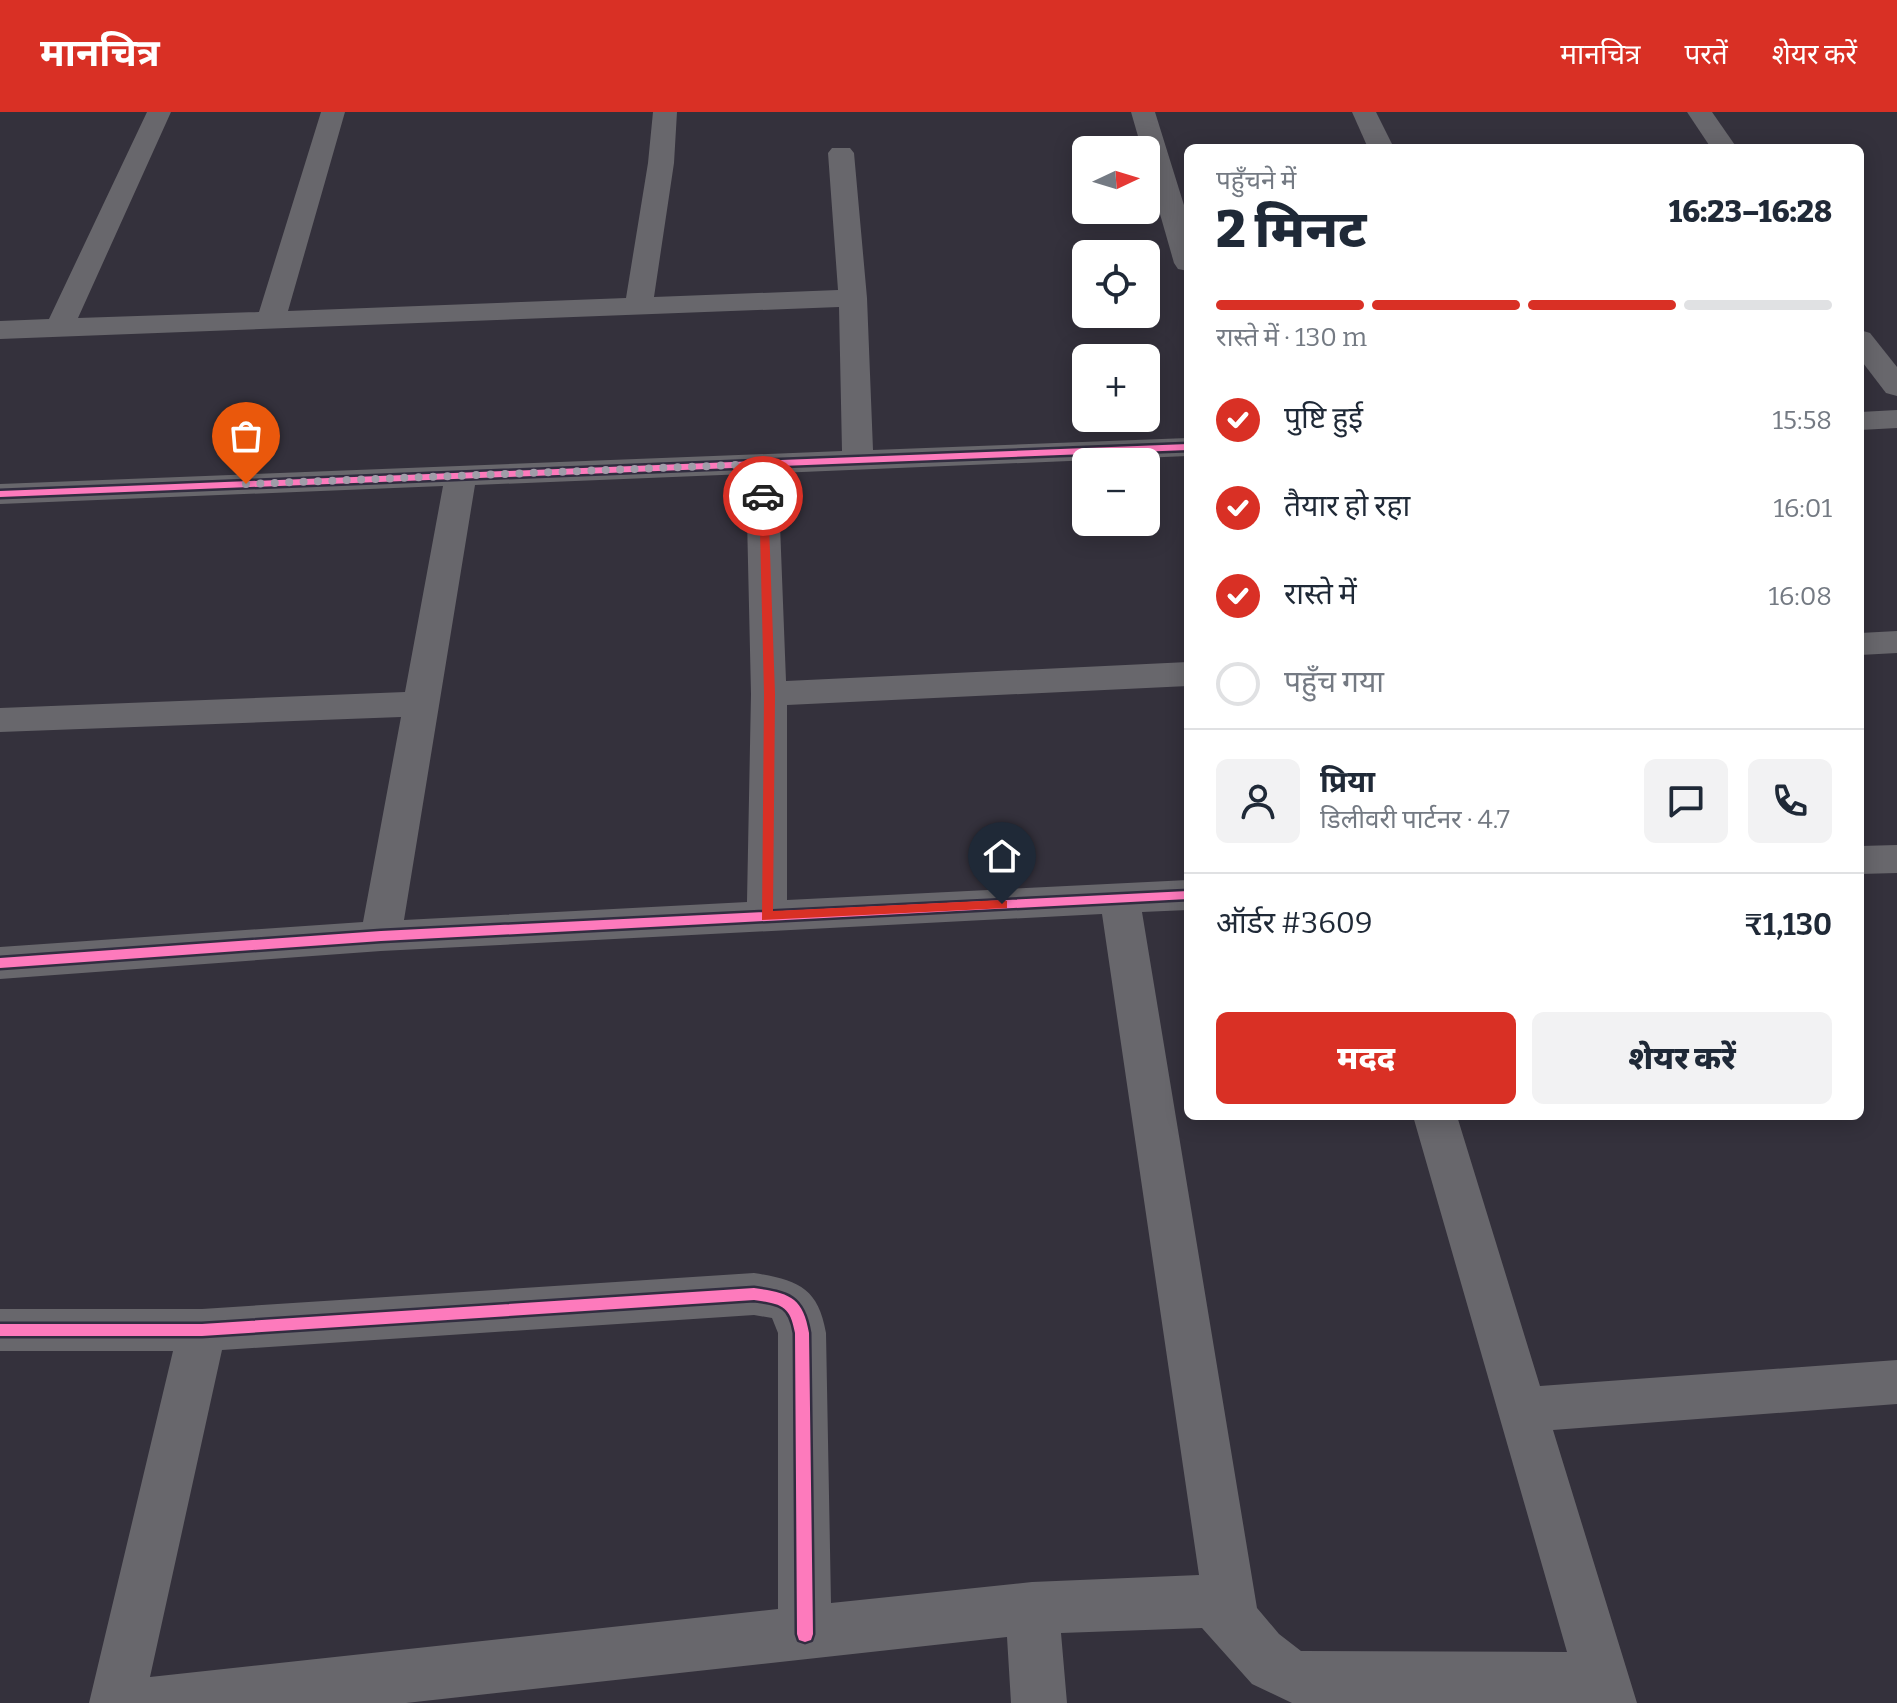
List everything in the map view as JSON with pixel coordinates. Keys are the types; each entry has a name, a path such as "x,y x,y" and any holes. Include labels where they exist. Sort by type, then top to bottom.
{"street":[{"path":"59,329 159,112"},
{"path":"270,322 333,112"},
{"path":"639,305 661,163 665,112"},
{"path":"1143,112 1184,250"},
{"path":"1364,112 1379,144"},
{"path":"1699,112 1721,144"},
{"path":"841,153 853,298 858,460"},
{"path":"0,330 853,298"},
{"path":"1864,344 1897,387"},
{"path":"1864,421 1897,419"},
{"path":"0,494 1184,447"},
{"path":"762,464 769,694 767,916"},
{"path":"381,936 461,476"},
{"path":"1864,644 1897,642"},
{"path":"769,694 1184,674"},
{"path":"0,720 422,704"},
{"path":"1864,860 1897,859"},
{"path":"0,963 381,936 1184,895"},
{"path":"1120,898 1233,1622"},
{"path":"155,1703 1032,1608 1190,1599 1222,1607 1266,1663 1286,1676 1304,1680 1606,1691 1436,1120"},
{"path":"0,1330 202,1330 754,1294 780,1298 792,1304 798,1312 802,1333 805,1634"},
{"path":"117,1703 202,1330"},
{"path":"1522,1410 1897,1382"},
{"path":"1032,1608 1039,1703"}],"cycle path":[{"path":"0,494 1184,447"},
{"path":"0,963 381,936 1184,895"},
{"path":"0,1330 202,1330 754,1294 782,1299 797,1313 802,1333 805,1634"}],"way so far":[{"path":"246,484 762,464 763,496"}],"route":[{"path":"763,496 769,694 767,916 1002,904"}]}
